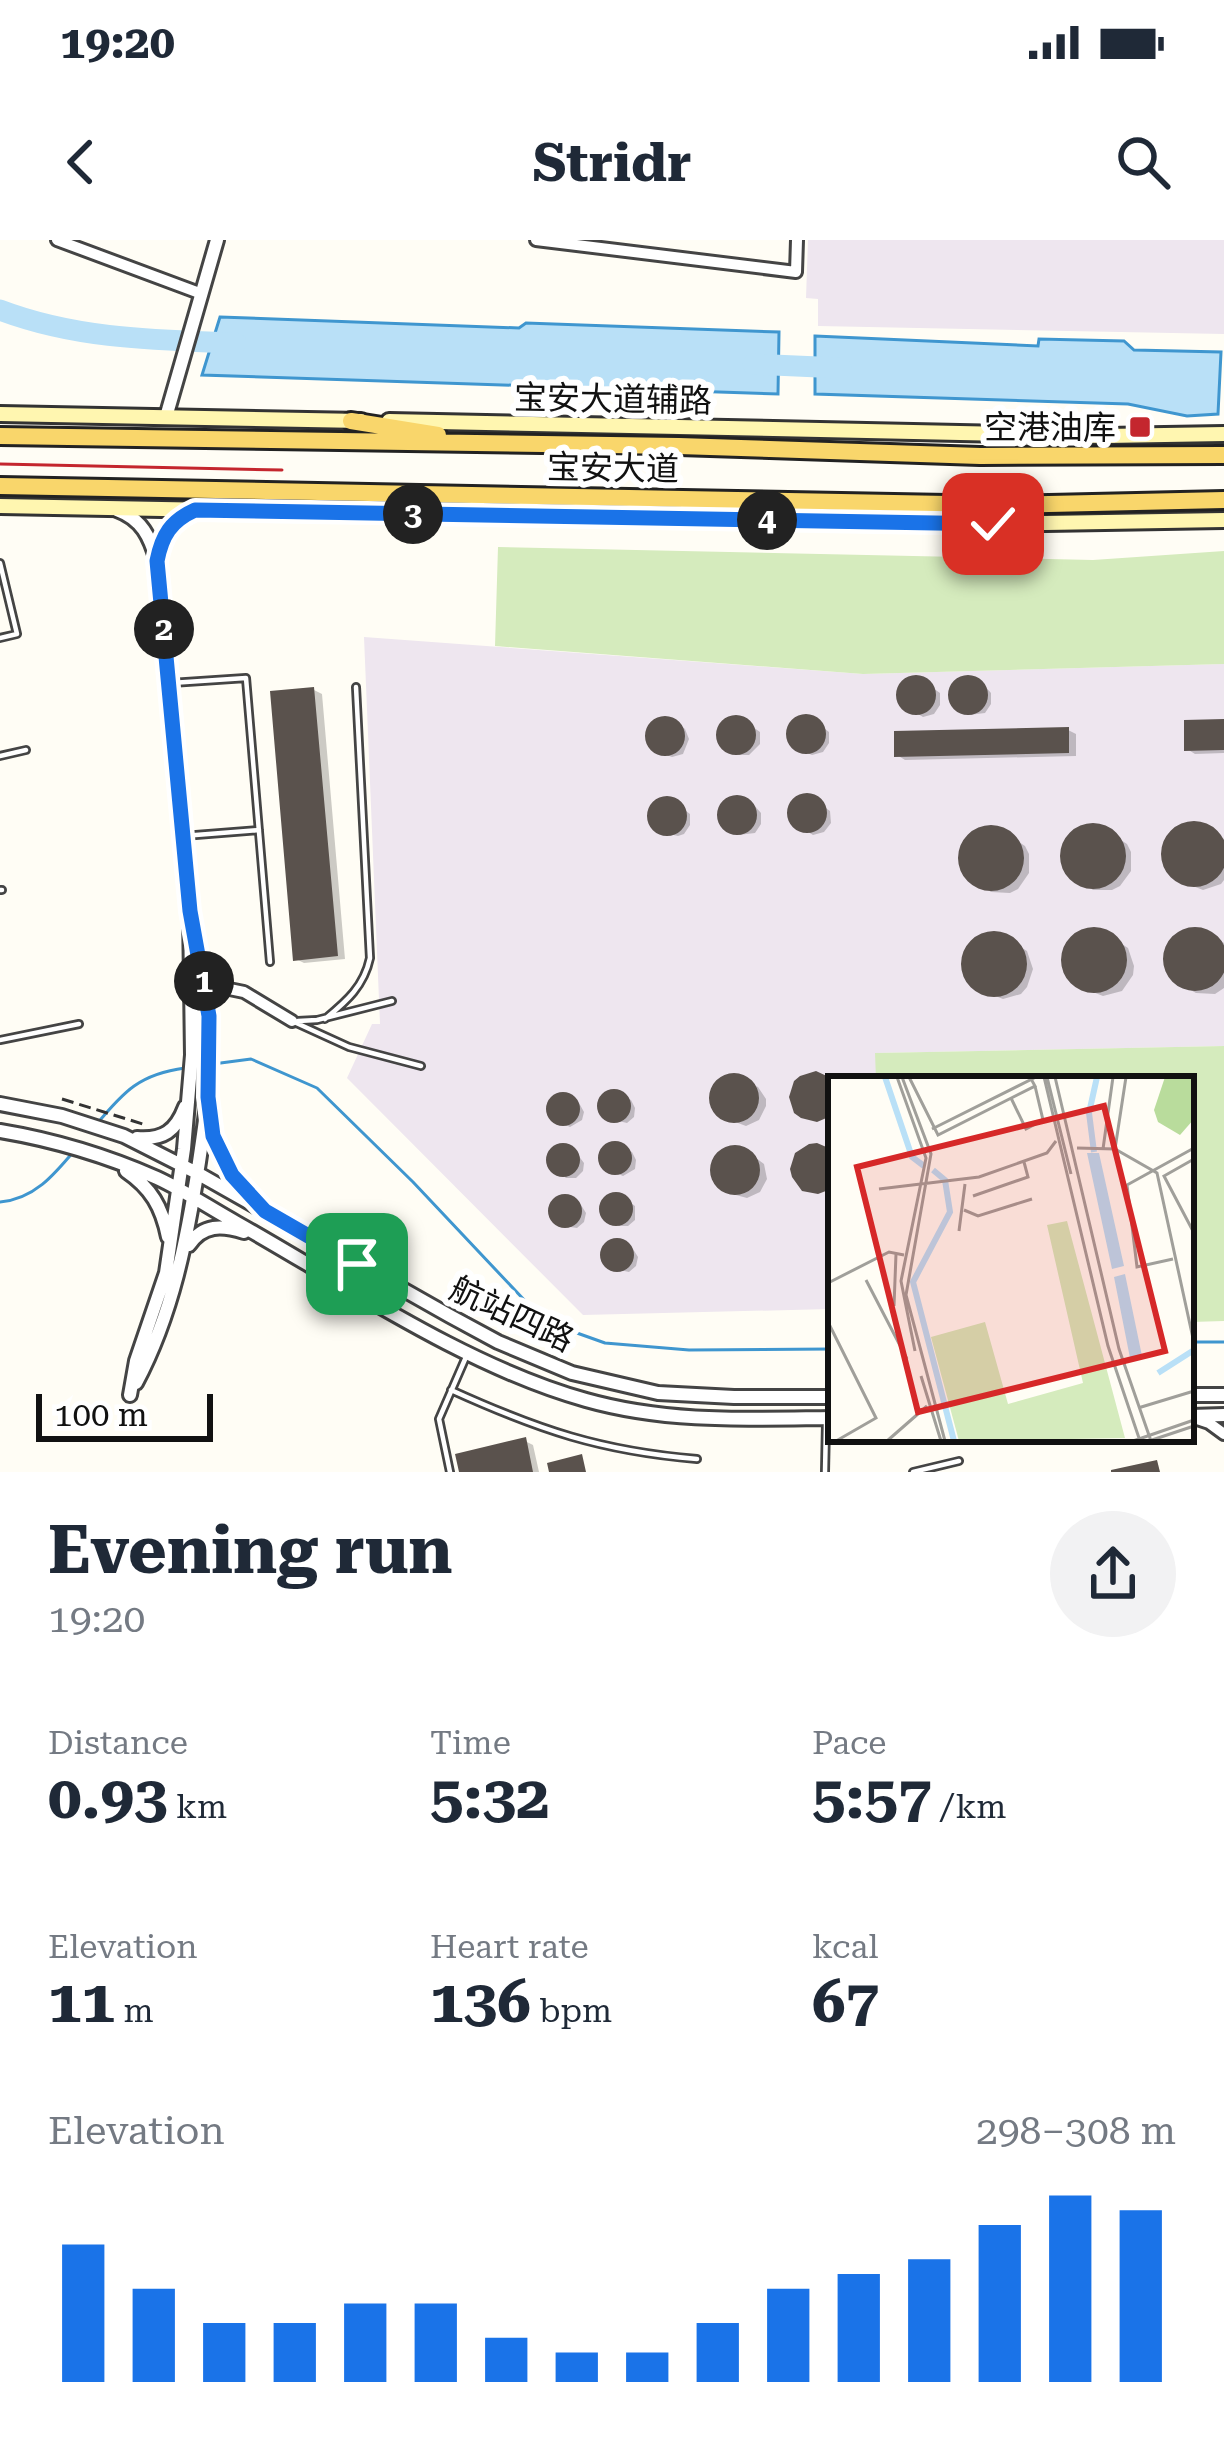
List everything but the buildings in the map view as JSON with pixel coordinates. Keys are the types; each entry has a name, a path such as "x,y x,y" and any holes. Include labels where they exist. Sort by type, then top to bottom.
{"main road":[{"name":"宝安大道辅路","path":"0,414 1082,436 1224,434"},
{"path":"351,421 492,444"},
{"name":"宝安大道","path":"0,436 1000,456 1224,455"},
{"name":"宝安大道","path":"0,486 1000,505 1224,500"},
{"path":"689,519 758,502"},
{"path":"0,506 993,524 1224,520"}],"street":[{"path":"57,240 202,294"},
{"path":"166,417 217,240"},
{"path":"536,240 796,272 797,240"},
{"path":"110,508 142,525 157,561"},
{"path":"190,911 209,1016 208,1097 193,1198 176,1253 136,1360 130,1395 158,1337 176,1253 190,1089 190,911 157,561 171,526 195,510"},
{"path":"205,984 244,992 292,1021"},
{"path":"124,1136 149,1139 173,1130 190,1089"},
{"path":"208,1097 221,1157 265,1211"},
{"name":"航站四路","path":"0,1104 124,1136 197,1172 498,1342 572,1373 658,1393 828,1396"},
{"name":"航站四路","path":"0,1131 37,1137 110,1160 179,1190 468,1352 551,1389 620,1409 704,1419 828,1418"},
{"path":"110,1160 156,1199 176,1253"},
{"path":"176,1253 213,1227 266,1239"},
{"path":"1194,1395 1224,1394"},
{"path":"1194,1416 1224,1415"},
{"path":"1194,1417 1224,1434"}],"lane":[{"path":"0,562 17,634 0,638"},
{"path":"169,683 246,678 270,962"},
{"path":"325,1018 358,988 370,958 356,687"},
{"path":"0,756 26,750"},
{"path":"183,836 259,830"},
{"path":"292,1021 392,1001"},
{"path":"292,1021 349,1047 421,1066"},
{"path":"0,1040 79,1024"},
{"path":"450,1472 439,1419 468,1352"},
{"path":"452,1390 514,1418 598,1446 697,1459"},
{"path":"825,1472 828,1418"},
{"path":"913,1472 959,1461"}],"path":[{"path":"62,1099 136,1122"}],"shaded area":[{"path":"808,240 1224,240 1224,334 818,326 818,299 806,298"},
{"path":"364,637 863,674 1224,664 1224,1046 876,1053 876,1076 828,1076 828,1309 583,1315 347,1078 372,1024 380,1024"}],"green space":[{"path":"498,547 1093,560 1224,551 1224,664 863,674 495,646"},
{"path":"1224,1046 1224,1321 1194,1322 1194,1076 876,1076 875,1053"}],"water":[{"path":"220,317 779,332 778,394 202,375"},
{"path":"815,336 1038,346 1039,339 1124,341 1134,350 1221,352 1218,414 1187,416 1128,404 815,394"}],"waterway":[{"path":"0,310 87,332 236,343"},
{"path":"753,364 841,368"},
{"path":"213,1064 251,1059 317,1088 528,1304 563,1328 605,1343 689,1350 828,1349"},
{"path":"96,1125 134,1086 185,1068"},
{"path":"0,1202 33,1191 74,1151"},
{"path":"1194,1342 1224,1342"}],"railway":[{"path":"0,464 282,470"}],"place":[{"name":"空港油库","path":"1140,427"}],"route":[{"path":"357,1264 265,1211 232,1175 213,1136 208,1097 209,1016 190,911 157,561 171,526 195,510 993,524"}]}
